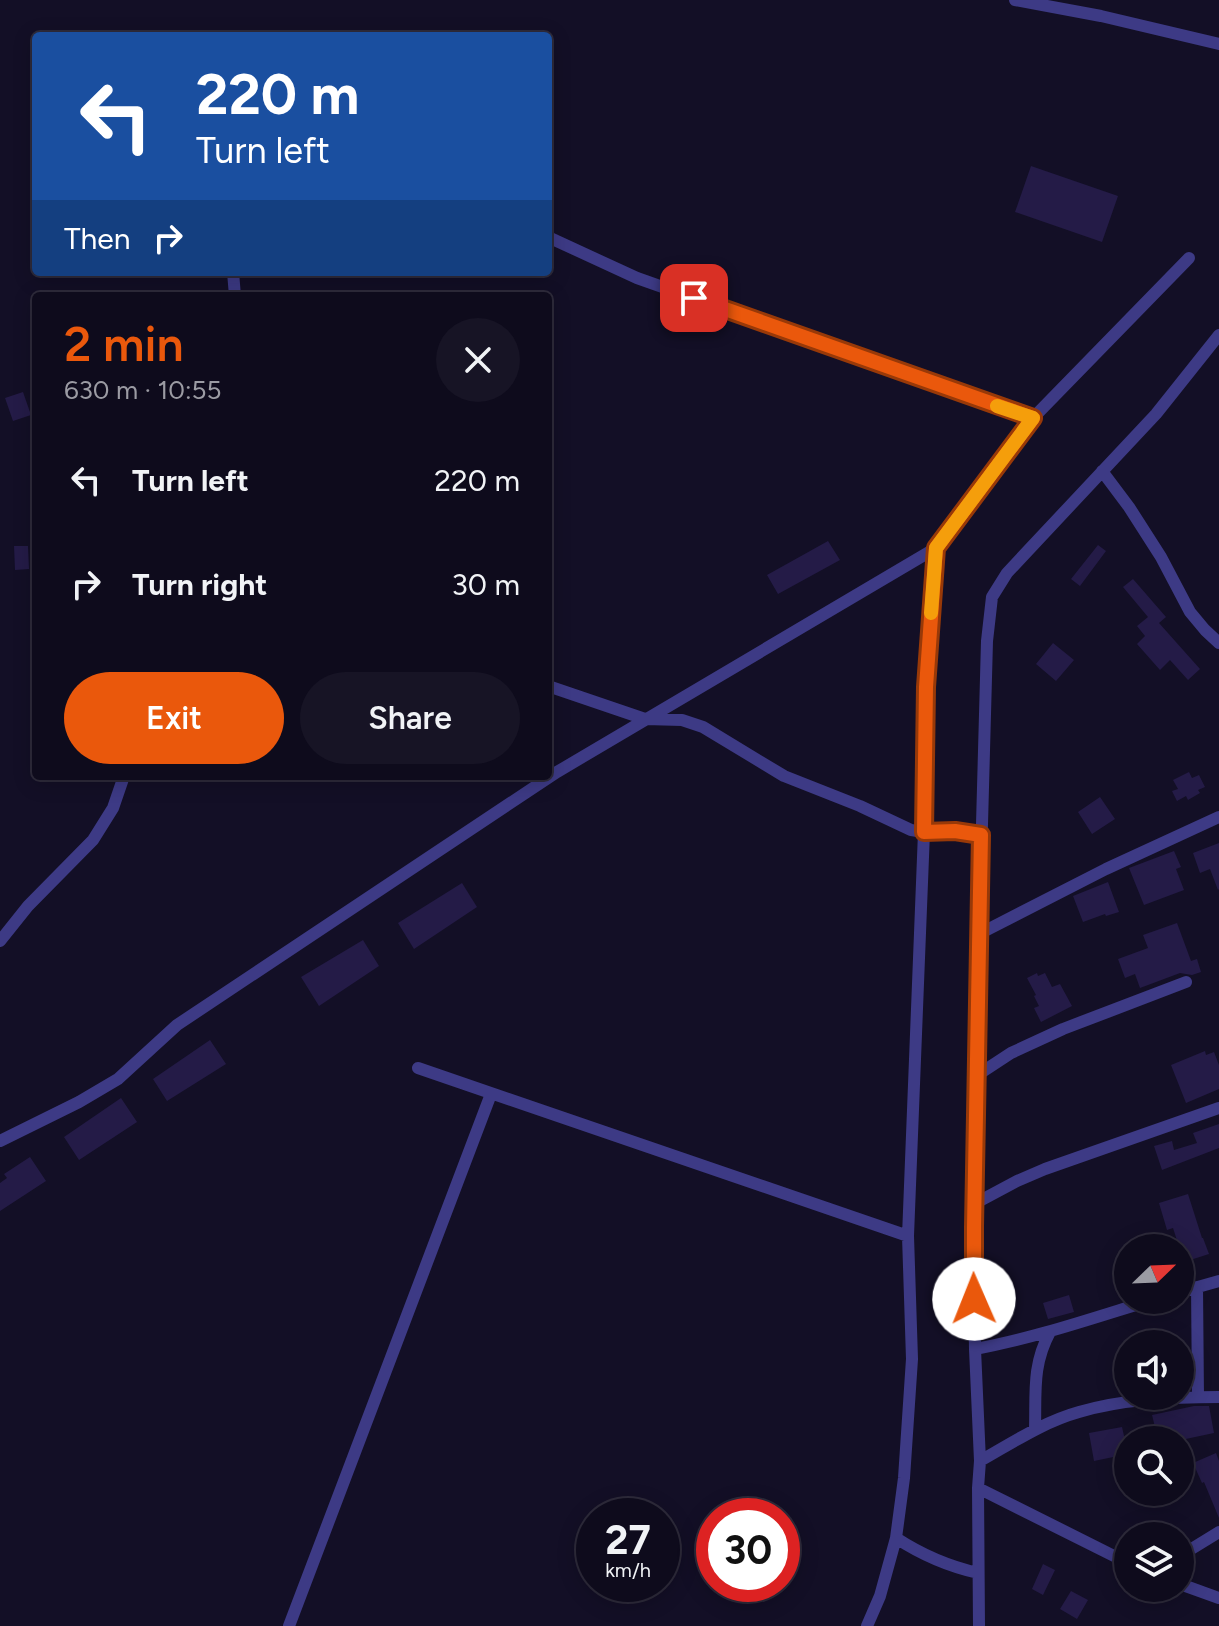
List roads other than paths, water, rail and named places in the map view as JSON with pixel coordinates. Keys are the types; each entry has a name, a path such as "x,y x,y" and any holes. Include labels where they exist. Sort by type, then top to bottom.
{"street":[{"path":"1015,0 1101,16 1219,44"},
{"path":"552,239 637,278 1033,418"},
{"path":"552,775 936,548 1033,418 1189,258"},
{"path":"979,1626 980,1461 974,1204 981,835 987,641 992,597 1007,573 1156,414 1219,335"},
{"path":"1102,471 1161,557 1190,612 1219,643"},
{"path":"867,1626 880,1596 896,1538 904,1478 912,1359 908,1236 924,832 926,687 936,548"},
{"path":"552,687 645,719 682,720 703,727 784,776 911,830 981,835"},
{"path":"0,941 28,906 93,840 113,808 123,780"},
{"path":"0,1141 118,1079 177,1025 545,780"},
{"path":"979,934 1106,869 1219,817"},
{"path":"976,1076 1011,1053 1063,1029 1186,982"},
{"path":"418,1068 908,1236"},
{"path":"289,1626 491,1094"},
{"path":"974,1204 1045,1169 1219,1108"},
{"path":"1194,1288 1219,1281"},
{"path":"1197,1287 1198,1397"},
{"path":"975,1349 1050,1332 1114,1312"},
{"path":"1035,1429 1037,1361 1050,1332"},
{"path":"980,1461 1035,1429 1077,1412 1114,1404 1219,1397"},
{"path":"978,1488 1114,1556"},
{"path":"1194,1547 1219,1532"},
{"path":"896,1538 917,1552 953,1568 978,1573"},
{"path":"1194,1589 1219,1598"}]}
